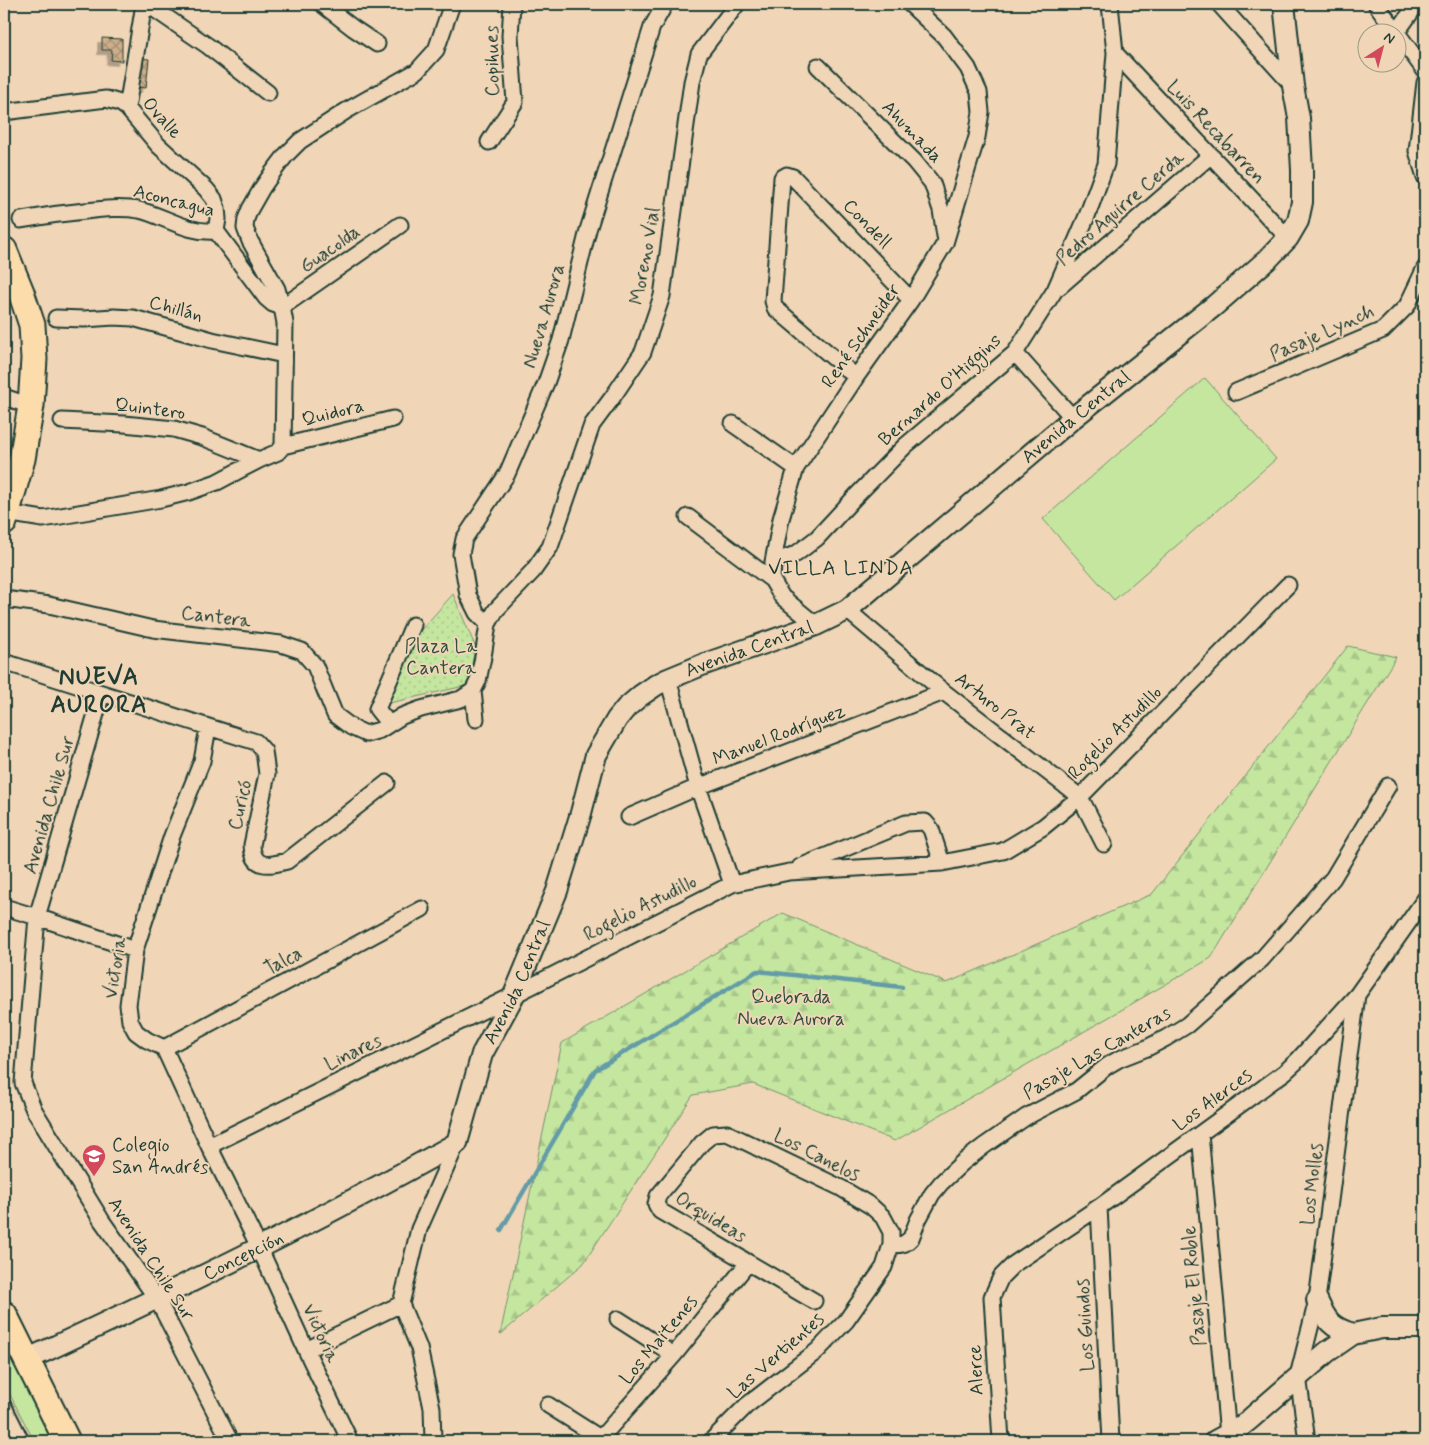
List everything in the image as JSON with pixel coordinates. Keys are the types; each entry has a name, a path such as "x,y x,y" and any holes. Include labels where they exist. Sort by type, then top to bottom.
{"main road":[{"path":"4,250 32,325 34,359 31,406 22,459 5,517"},
{"path":"4,1314 67,1441"}],"street":[{"path":"127,108 145,4 208,46 268,94"},
{"path":"322,4 377,44"},
{"path":"283,446 285,323 277,290 250,241 245,228 246,219 262,188 286,155 300,142 346,111 417,70 436,50 452,4"},
{"name":"Copihues","path":"489,142 515,102 510,36 512,4"},
{"name":"Nueva Aurora","path":"488,624 477,613 468,595 461,554 464,539 506,474 546,382 561,340 588,230 652,27 665,4"},
{"name":"Moreno Vial","path":"476,719 473,691 480,673 488,624 496,610 533,571 550,547 592,424 643,352 662,296 692,82 699,54 738,4"},
{"name":"René Schneider","path":"772,580 773,562 781,519 796,468 856,377 911,300 945,243 977,137 981,112 979,92 968,68 944,36 910,4"},
{"name":"Bernardo O’Higgins","path":"773,562 796,554 817,538 905,446 1015,353 1055,290 1087,216 1106,164 1115,53 1110,4"},
{"path":"1219,4 1293,86"},
{"name":"Avenida Central","path":"402,1304 419,1229 457,1143 482,1054 514,995 557,891 596,756 617,719 626,708 656,685 668,679 816,625 847,610 1073,418 1214,306 1268,260 1288,238 1298,221 1302,202 1299,118 1293,86 1284,4"},
{"path":"1376,4 1390,22"},
{"path":"1404,22 1417,4"},
{"path":"1406,45 1425,71"},
{"name":"Luis Recabarren","path":"1115,53 1288,238"},
{"name":"Ahumada","path":"818,66 914,161 932,183 941,210 945,243"},
{"path":"1425,82 1416,151 1425,177"},
{"name":"Ovalle","path":"4,112 106,99 120,103 127,108 158,144 214,198 217,208 216,231"},
{"name":"Pedro Aguirre Cerda","path":"1055,290 1211,155"},
{"name":"Condell","path":"856,377 775,308 773,301 782,178 787,175 793,177 911,300"},
{"name":"Aconcagua","path":"21,220 48,214 121,208 140,210 188,228 207,232 216,231 266,298 273,304 282,307"},
{"name":"Guacolda","path":"282,307 400,225"},
{"name":"Pasaje Lynch","path":"1236,392 1383,330 1407,306 1425,268"},
{"name":"Chillán","path":"56,318 133,318 212,340 284,355"},
{"path":"1015,353 1073,418"},
{"path":"4,397 31,406"},
{"name":"Quidora","path":"5,517 43,520 161,500 217,482 258,460 278,452 283,446 393,419"},
{"name":"Quintero","path":"62,421 174,429 202,437 258,460"},
{"path":"734,424 796,468"},
{"path":"688,517 772,580 782,597 816,625"},
{"name":"Rogelio Astudillo","path":"514,995 732,884 789,872 942,863 1003,851 1043,827 1080,797 1288,585"},
{"name":"Cantera","path":"4,599 49,605 153,629 281,644 302,651 315,666 335,715 366,734 384,727"},
{"name":"Arturo Prat","path":"847,610 944,692 1080,797 1104,844"},
{"path":"413,625 377,709 384,727 402,716 420,709 461,699 473,691"},
{"path":"4,662 208,728"},
{"path":"668,679 698,787 732,884"},
{"name":"Manuel Rodríguez","path":"629,817 698,787 944,692"},
{"name":"Avenida Chile Sur","path":"102,693 38,917 23,1084 34,1110 102,1221 157,1299 230,1441"},
{"name":"Curicó","path":"208,728 256,742 264,751 267,774 252,845 253,855 258,862 272,865 287,861 387,783"},
{"name":"Victoria","path":"208,728 202,761 172,836 135,950 128,1004 130,1020 136,1032 164,1048 350,1441"},
{"name":"Pasaje Las Canteras","path":"891,1245 902,1245 911,1238 924,1206 932,1194 962,1163 984,1146 1026,1116 1076,1090 1107,1066 1147,1048 1187,1025 1262,959 1333,878 1388,786"},
{"name":"Rogelio Astudillo","path":"789,872 906,824 925,822 931,829 942,863"},
{"name":"Los Alerces","path":"992,1297 1001,1277 1014,1264 1099,1207 1285,1072 1357,995 1425,899"},
{"path":"4,907 135,950"},
{"name":"Talca","path":"164,1048 422,909"},
{"name":"Linares","path":"209,1146 514,995"},
{"name":"Los Molles","path":"1298,1376 1317,1300 1357,995"},
{"name":"Los Canelos","path":"702,1143 713,1134 727,1133 841,1188 871,1206 883,1217 891,1232 891,1245"},
{"name":"Pasaje El Roble","path":"1200,1134 1222,1438"},
{"name":"Concepción","path":"26,1360 157,1299 382,1186 457,1143"},
{"name":"Orquideas","path":"702,1143 658,1196 656,1204 660,1212 814,1301"},
{"name":"Los Guindos","path":"1099,1207 1111,1441"},
{"name":"Las Vertientes","path":"711,1441 746,1406 817,1351 846,1321 884,1267 891,1245"},
{"name":"Los Maitenes","path":"599,1440 674,1355 748,1263"},
{"name":"Alerce","path":"992,1297 1000,1441"},
{"path":"1317,1300 1325,1318 1343,1331 1353,1334"},
{"path":"306,1350 402,1304 419,1348 432,1408 434,1441"},
{"path":"618,1319 674,1355"},
{"path":"1222,1438 1249,1420 1327,1352 1353,1334 1382,1328 1425,1328"},
{"path":"1298,1376 1307,1441"},
{"path":"548,1405 599,1440"},
{"path":"4,1407 21,1441"}],"green space":[{"path":"1205,378 1276,459 1114,600 1043,519"},
{"path":"4,404 7,405 9,412 4,445"},
{"name":"Plaza La Cantera","path":"453,594 475,646 469,685 385,704 414,638"},
{"name":"Quebrada Nueva Aurora","path":"1348,646 1396,657 1211,958 895,1141 753,1084 693,1095 583,1264 500,1335 562,1043 783,913 947,983 1152,894"},
{"path":"4,1323 63,1441 34,1441 4,1383"}],"building":[{"path":"102,38 122,39 122,61 111,60 112,50 102,50"},
{"path":"138,58 149,59 146,88 136,87"}],"waterway":[{"path":"501,1230 595,1070 757,971 902,987"}],"place":[{"name":"Colegio San Andrés","path":"94,1177"}],"district":[{"name":"VILLA LINDA","path":"841,568"},
{"name":"NUEVA AURORA","path":"99,691"}]}
